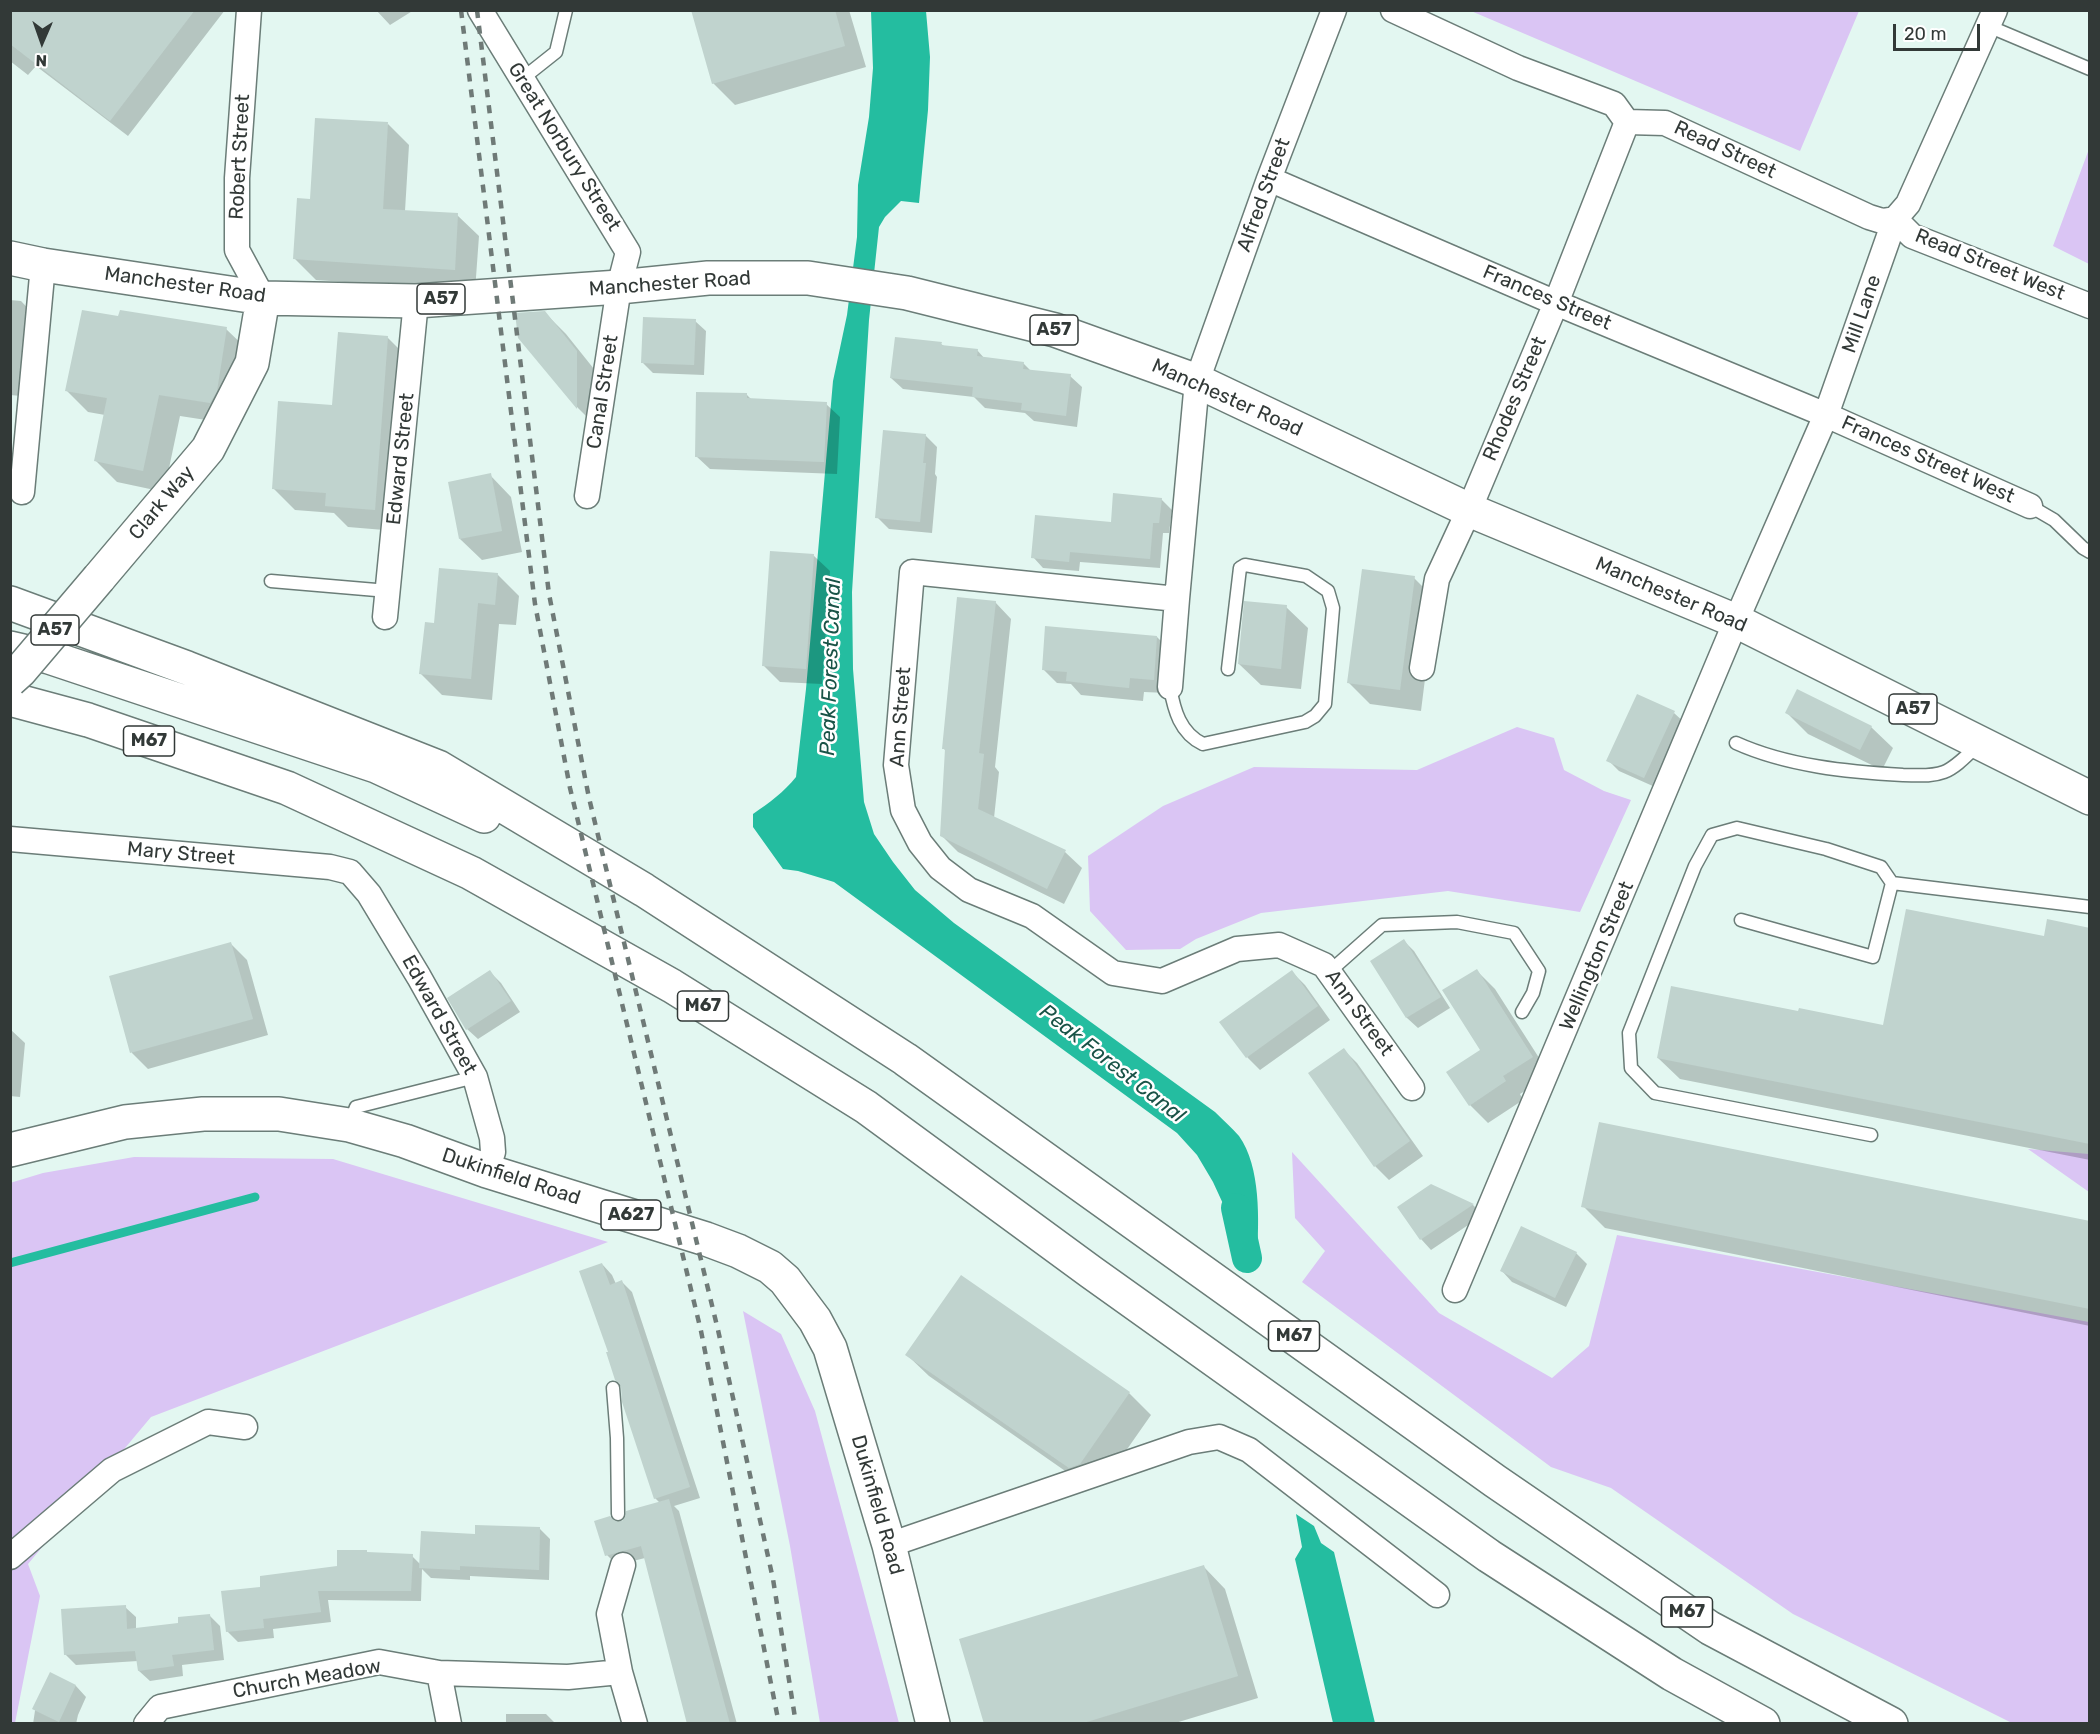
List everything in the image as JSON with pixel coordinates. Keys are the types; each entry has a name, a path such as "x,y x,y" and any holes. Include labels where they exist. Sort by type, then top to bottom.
{"main road":[{"name":"Manchester Road","path":"10,258 263,298 416,301 619,287 708,278 808,278 907,293 1054,330 1197,381 1469,510 1737,621 2090,798"},
{"name":"Clark Way","path":"10,680 208,449 252,363 263,298"},
{"name":"M67","path":"10,603 187,668 438,767 644,890 905,1059 1495,1481 1710,1628 1891,1724"},
{"name":"M67","path":"10,648 49,657 376,766 644,890"},
{"name":"M67","path":"10,699 88,720 287,788 471,873 672,986 866,1107 1091,1272 1489,1556 1672,1674 1763,1724"},
{"name":"M67","path":"10,721 287,788"},
{"name":"Dukinfield Road","path":"10,1150 125,1122 203,1114 279,1114 349,1125 405,1141 488,1171 706,1239 738,1251 770,1267 785,1280 815,1320 830,1348 889,1545 933,1724"}],"street":[{"name":"Robert Street","path":"249,10 237,178 237,250 263,298"},
{"name":"Great Norbury Street","path":"480,10 628,252 619,287"},
{"path":"1393,10 1518,68 1614,104 1627,122"},
{"name":"Alfred Street","path":"1197,381 1269,179 1333,11"},
{"name":"Mill Lane","path":"1737,621 1826,415 1895,219 1908,204 1991,18"},
{"name":"Read Street","path":"1627,122 1665,123 1869,217 1882,220 1895,219"},
{"name":"Rhodes Street","path":"1422,668 1437,579 1469,510 1556,303 1627,122"},
{"name":"Frances Street","path":"1269,179 1556,303 1826,415"},
{"name":"Read Street West","path":"1895,219 1912,236 2090,306"},
{"path":"22,492 43,265"},
{"name":"Canal Street","path":"587,496 619,287"},
{"name":"Edward Street","path":"385,617 416,301"},
{"path":"1170,687 1197,381"},
{"name":"Frances Street West","path":"1826,415 2030,506"},
{"name":"Ann Street","path":"1177,599 912,572 896,765 903,810 920,843 940,868 969,890 1032,916 1113,973 1162,981 1237,950 1279,945 1324,964 1412,1088"},
{"name":"Wellington Street","path":"1455,1290 1737,621"},
{"name":"Mary Street","path":"10,839 330,867 350,872"},
{"name":"Edward Street","path":"350,872 374,903 475,1077 492,1138 493,1152 488,1171"},
{"path":"10,1557 112,1470 208,1422 245,1427"},
{"path":"889,1545 1189,1442 1219,1437 1249,1450 1437,1595"},
{"path":"625,1558 609,1614 620,1672 635,1724"},
{"name":"Church Meadow","path":"146,1724 160,1707 379,1662 439,1673 568,1677 620,1672"},
{"path":"439,1673 449,1724"}],"lane":[{"path":"522,79 556,52 566,10"},
{"path":"1991,18 2090,69"},
{"path":"2030,506 2054,520 2090,552"},
{"path":"1170,687 1174,709 1183,726 1191,738 1203,744 1305,722 1315,716 1325,704 1333,608 1328,591 1306,576 1245,565 1240,568 1228,669"},
{"path":"271,581 388,591"},
{"path":"1736,743 1755,752 1799,762 1875,773 1924,776 1943,773 1980,743"},
{"path":"1871,1135 1655,1093 1631,1068 1629,1034 1695,866 1712,835 1737,828 1826,849 1881,867 1892,883 2090,907"},
{"path":"1741,920 1873,957 1892,883"},
{"path":"1329,972 1382,925 1457,922 1514,933 1539,971 1533,993 1522,1012"},
{"path":"349,1125 356,1107 475,1077"},
{"path":"613,1388 617,1438 618,1514"}],"shaded area":[{"path":"1471,11 1859,11 1800,151"},
{"path":"2089,149 2089,264 2053,246"},
{"path":"1517,727 1554,738 1564,770 1604,791 1631,800 1580,912 1448,891 1261,913 1196,939 1180,949 1126,950 1090,911 1088,856 1163,806 1254,767 1417,770"},
{"path":"2028,1149 2089,1154 2089,1192"},
{"path":"1292,1152 1439,1313 1552,1378 1589,1346 1617,1235 2089,1322 2089,1723 2012,1723 1793,1614 1611,1488 1551,1467 1302,1282 1325,1251 1295,1218"},
{"path":"134,1157 333,1159 608,1242 151,1417 28,1564 40,1596 15,1723 11,1723 10,1183 43,1173"},
{"path":"743,1311 781,1334 815,1411 899,1723 820,1723 790,1546"}],"water":[{"path":"871,11 926,11 930,57 928,110 919,203 901,201 885,217 879,227 869,320 852,592 853,669 864,802 874,834 915,890 954,923 1215,1112 1239,1136 1246,1149 1255,1178 1258,1211 1257,1257 1234,1240 1225,1208 1213,1182 1197,1155 1177,1133 834,882 783,869 753,827 753,814 776,797 796,777 833,381 847,315 857,237 858,185 869,117 873,68"},
{"path":"1296,1514 1314,1526 1321,1543 1334,1552 1375,1723 1333,1723 1295,1559 1302,1547"}],"building":[{"path":"10,10 195,10 110,121 10,44"},
{"path":"691,10 835,10 845,46 712,84"},
{"path":"315,118 388,122 383,209 458,213 455,270 293,259 297,198 310,199"},
{"path":"82,310 118,316 120,310 227,327 217,391 210,403 159,395 143,471 94,461 107,398 65,391"},
{"path":"545,311 577,351 577,409 518,338 515,313"},
{"path":"643,317 696,319 694,365 641,363"},
{"path":"338,332 388,336 375,510 325,506 326,493 272,489 278,401 332,405"},
{"path":"895,337 978,349 977,356 1024,362 1023,369 1071,374 1066,416 1021,410 1022,403 972,397 973,387 890,378"},
{"path":"696,392 747,393 747,398 827,402 824,462 695,457"},
{"path":"883,430 926,434 923,463 926,463 920,522 875,518"},
{"path":"491,473 502,531 459,539 448,482"},
{"path":"1113,493 1162,498 1159,523 1153,523 1150,559 1070,552 1069,562 1031,558 1035,515 1111,522"},
{"path":"770,551 814,554 806,669 762,666"},
{"path":"439,568 498,573 495,605 478,603 471,679 419,674 425,622 434,623"},
{"path":"1362,569 1415,576 1400,690 1347,683"},
{"path":"957,597 996,601 979,753 984,754 978,809 1066,850 1047,889 940,836 945,749 942,749"},
{"path":"1244,601 1287,605 1281,669 1238,664"},
{"path":"1045,626 1157,636 1154,680 1130,678 1129,688 1066,681 1067,672 1042,670"},
{"path":"1797,689 1872,726 1860,750 1785,713"},
{"path":"1637,694 1675,711 1644,778 1606,761"},
{"path":"1906,909 2044,936 2047,919 2090,928 2090,1144 1657,1058 1671,986 1883,1025"},
{"path":"1404,939 1441,997 1406,1018 1370,961"},
{"path":"231,942 253,1019 130,1053 109,976"},
{"path":"1477,969 1533,1057 1503,1076 1506,1081 1469,1106 1446,1072 1480,1050 1442,990"},
{"path":"490,970 511,1001 466,1030 447,998"},
{"path":"1292,970 1318,1006 1246,1058 1219,1022"},
{"path":"1344,1048 1410,1141 1374,1167 1308,1073"},
{"path":"1599,1122 2090,1221 2090,1309 1581,1207"},
{"path":"1431,1184 1474,1204 1420,1240 1397,1207"},
{"path":"1521,1226 1577,1252 1555,1298 1500,1271"},
{"path":"602,1263 610,1285 622,1280 690,1487 654,1499 622,1402 621,1387 615,1380 606,1352 608,1352 579,1271"},
{"path":"961,1275 1130,1392 1080,1464 1069,1468 905,1355"},
{"path":"669,1499 730,1724 687,1724 641,1546 605,1556 594,1521 610,1516 615,1521 622,1521 626,1511"},
{"path":"475,1525 540,1527 539,1570 460,1566 460,1570 419,1568 421,1531 475,1534"},
{"path":"337,1550 413,1554 411,1591 318,1591 321,1612 263,1619 264,1628 226,1632 221,1591 260,1587 260,1576 337,1566"},
{"path":"1204,1565 1238,1676 1080,1724 984,1724 959,1639"},
{"path":"126,1605 127,1629 178,1623 178,1617 210,1614 214,1650 172,1655 174,1666 138,1671 135,1651 64,1655 61,1609"},
{"path":"50,1672 76,1685 59,1722 32,1709"}],"waterway":[{"path":"10,1263 255,1197"},
{"name":"Peak Forest Canal","path":"1236,1208 1247,1258"}],"railway":[{"path":"461,10 535,604 570,788 701,1331 779,1724"},
{"path":"477,10 549,594 589,798 718,1330 773,1579 796,1724"}]}
